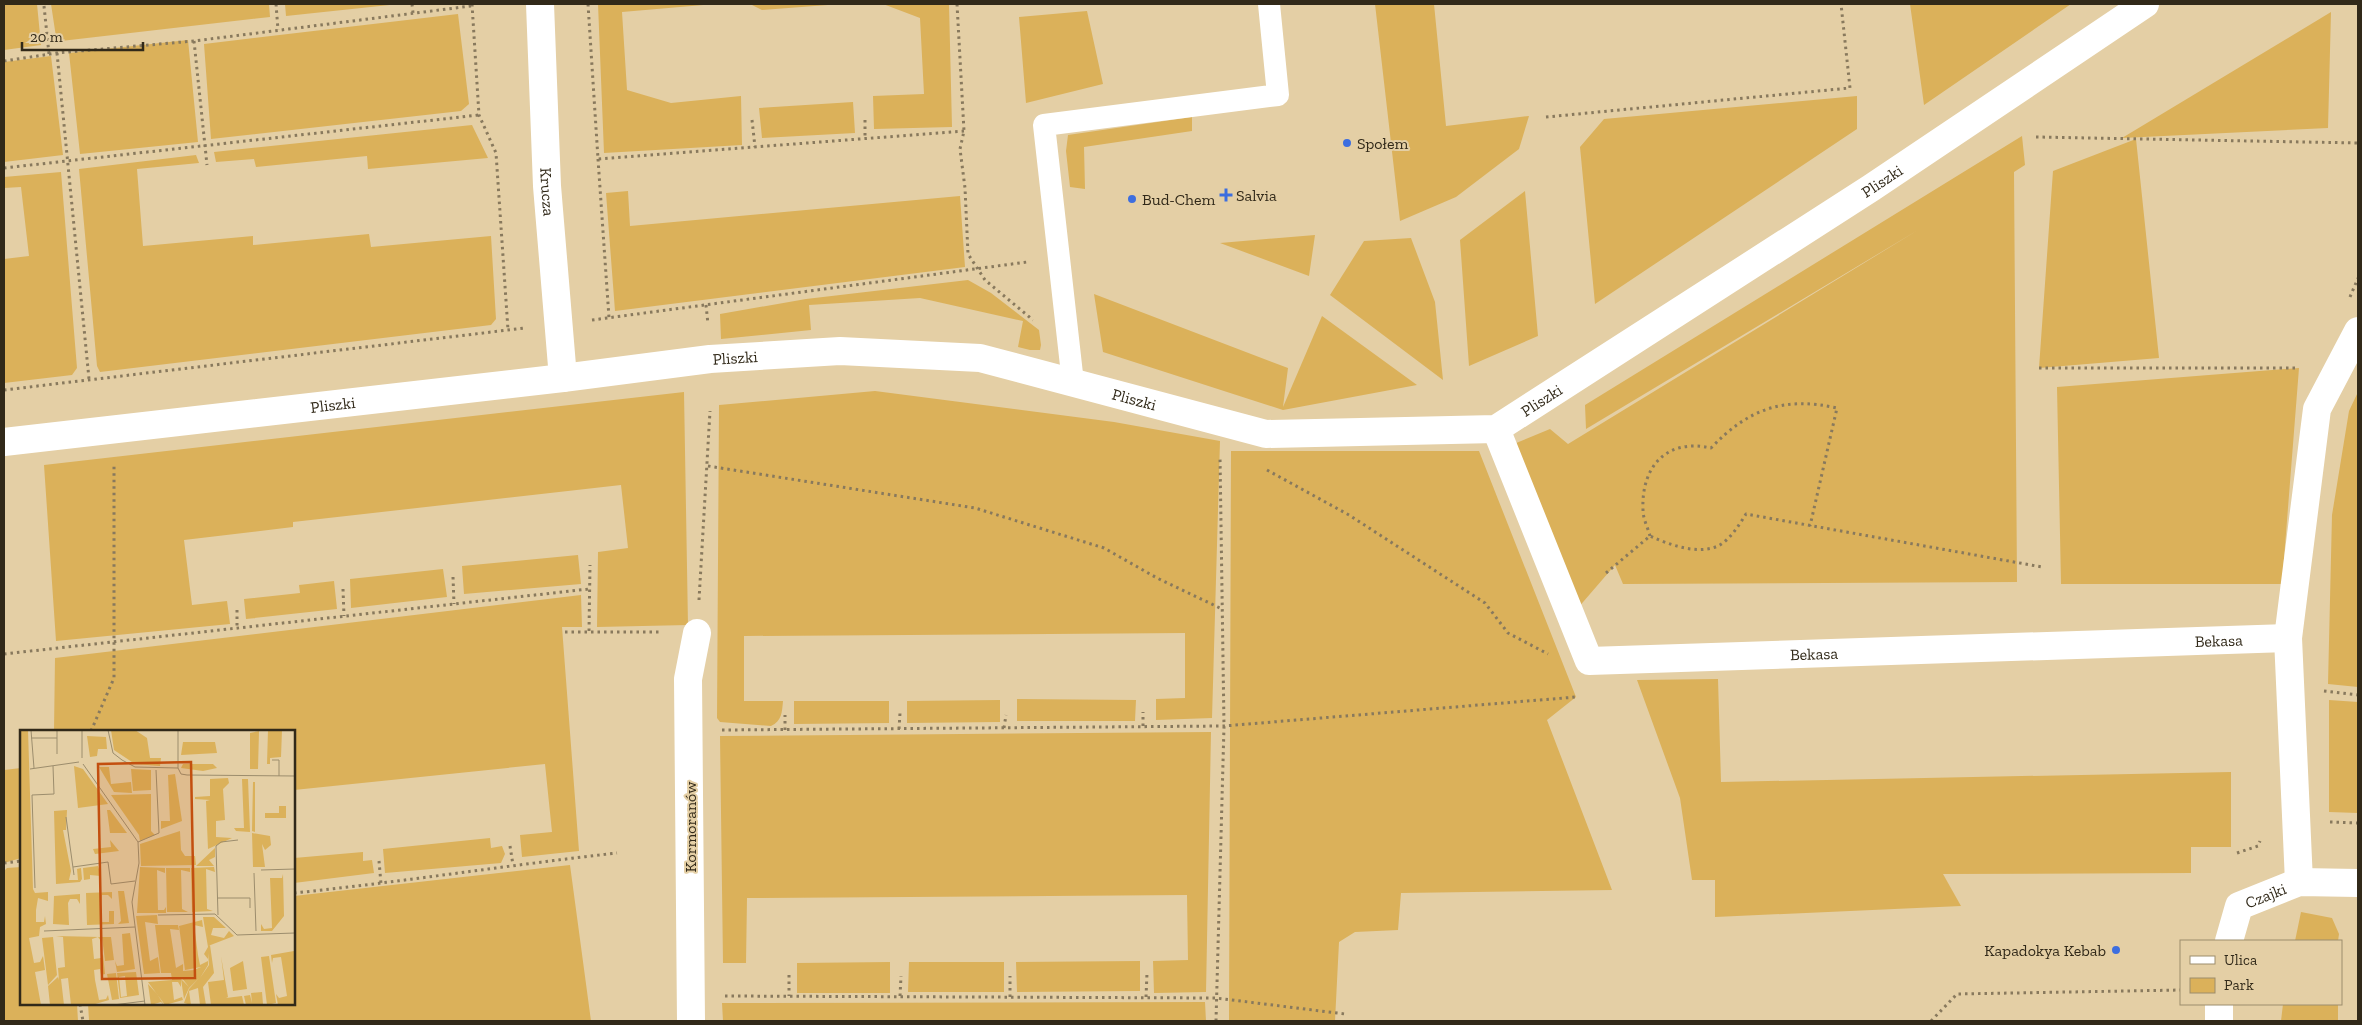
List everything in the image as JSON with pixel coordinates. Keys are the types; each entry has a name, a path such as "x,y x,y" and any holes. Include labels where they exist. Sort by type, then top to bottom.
{"street":[{"name":"Krucza","path":"540,4 547,186 563,378"},
{"name":"Pliszki","path":"4,442 563,378 710,359 840,351 980,358 1266,434 1496,429 1871,188 2145,4"},
{"path":"2358,331 2317,409 2288,638 2299,882 2358,883"},
{"name":"Bekasa","path":"1496,429 1589,661 2288,638"},
{"name":"Kormoranów","path":"691,1021 688,679 696,633"},
{"name":"Czajki","path":"2229,940 2239,906 2299,882"},
{"path":"2219,1005 2219,1021"}],"lane":[{"path":"1073,383 1060,252 1044,125 1278,95 1269,4"}],"path":[{"path":"276,4 278,30"},
{"path":"412,4 413,13"},
{"path":"588,4 609,318"},
{"path":"957,4 964,132 960,149 965,188 968,254 984,280 1034,321"},
{"path":"1546,117 1850,88 1841,4"},
{"path":"4,61 57,53 194,41 471,5 479,115 496,153 508,330"},
{"path":"44,6 49,54"},
{"path":"194,41 207,165"},
{"path":"57,53 89,379"},
{"path":"4,168 479,115"},
{"path":"752,120 755,147"},
{"path":"864,120 865,139"},
{"path":"598,159 964,132"},
{"path":"2036,137 2358,143"},
{"path":"590,320 978,269 1047,259 1060,252"},
{"path":"706,305 708,327"},
{"path":"4,390 535,327"},
{"path":"2039,368 2300,368"},
{"path":"1810,526 1837,408 1816,404 1790,404 1766,409 1745,418 1728,430 1711,448 1697,445 1677,447 1658,458 1644,484 1643,512 1650,536 1668,544 1694,549 1718,546 1735,531 1746,514 1810,526 2042,567"},
{"path":"565,632 696,633 710,411"},
{"path":"1216,1021 1224,726 1220,451"},
{"path":"91,730 114,678 114,458"},
{"path":"708,466 975,508 1104,548 1157,578 1222,610"},
{"path":"1266,470 1350,515 1485,603 1508,633 1554,657"},
{"path":"1606,573 1650,536"},
{"path":"589,631 590,565"},
{"path":"453,577 454,604"},
{"path":"343,589 344,616"},
{"path":"4,654 589,589"},
{"path":"237,610 237,628"},
{"path":"721,730 1224,726 1576,697"},
{"path":"1143,712 1143,726"},
{"path":"899,728 900,714"},
{"path":"785,715 785,730"},
{"path":"1004,728 1006,715"},
{"path":"2329,822 2358,822"},
{"path":"2237,853 2258,846 2262,837"},
{"path":"510,846 513,864"},
{"path":"295,893 382,884 513,864 617,853"},
{"path":"4,863 20,861"},
{"path":"379,861 382,884"},
{"path":"1146,997 1147,973"},
{"path":"788,975 789,996"},
{"path":"900,996 901,976"},
{"path":"1010,976 1010,997"},
{"path":"1931,1021 1957,994 2180,990"},
{"path":"724,996 1216,998 1345,1014"},
{"path":"80,1005 83,1021"}],"green space":[{"path":"4,4 37,4 41,45 4,50"},
{"path":"51,4 269,4 270,17 61,41 56,37"},
{"path":"285,4 399,4 286,16"},
{"path":"598,4 715,4 622,12 627,90 671,103 741,96 742,145 604,153"},
{"path":"750,4 841,4 762,10"},
{"path":"883,4 949,4 952,127 874,129 873,96 924,94 920,18"},
{"path":"1375,4 1434,4 1446,126 1529,116 1519,149 1456,197 1400,221"},
{"path":"1910,4 2071,4 1924,105"},
{"path":"1087,11 1103,84 1026,103 1019,17"},
{"path":"2331,12 2328,128 2122,138"},
{"path":"458,14 469,104 461,111 211,139 204,44"},
{"path":"188,40 198,142 80,154 69,53"},
{"path":"51,56 63,155 4,162 4,62"},
{"path":"1857,96 1857,129 1595,304 1580,147 1604,119"},
{"path":"853,102 855,133 762,138 759,108"},
{"path":"1192,117 1192,131 1084,147 1085,189 1070,187 1066,151 1068,135"},
{"path":"472,125 488,158 368,169 367,156 256,167 254,159 216,162 214,152"},
{"path":"2022,136 2025,165 2014,172 2017,582 1623,584 1615,565 1571,616 1504,448 1550,429 1568,444 1918,230 1586,429 1585,405"},
{"path":"2136,139 2159,358 2039,368 2053,171"},
{"path":"196,155 199,163 137,169 143,246 253,236 253,245 369,234 371,247 491,236 496,319 491,325 100,372 97,366 79,169"},
{"path":"61,172 77,368 72,375 4,383 4,259 29,256 21,187 4,188 4,177"},
{"path":"628,191 630,226 960,196 965,267 615,311 606,193"},
{"path":"1525,191 1538,336 1469,366 1460,240"},
{"path":"1315,235 1309,276 1220,243"},
{"path":"1411,238 1435,302 1443,380 1330,295 1364,241"},
{"path":"968,280 991,293 1039,330 1040,350 1018,347 1023,321 920,298 809,305 811,330 721,339 720,314 806,299"},
{"path":"1094,294 1288,368 1283,407 1322,316 1417,385 1283,410 1103,352"},
{"path":"2299,368 2282,584 2061,584 2057,387"},
{"path":"875,391 1114,422 1220,441 1212,718 1156,720 1156,699 1185,698 1185,633 744,636 744,701 783,701 781,716 771,726 720,722 717,718 719,405"},
{"path":"684,392 688,625 597,627 598,552 628,548 621,485 293,522 293,527 184,540 192,605 227,601 230,624 56,641 44,465"},
{"path":"2358,392 2358,687 2328,684 2332,515 2349,411"},
{"path":"1231,451 1479,451 1576,697 1547,720 1612,890 1401,893 1398,930 1355,932 1339,942 1335,1021 1229,1021"},
{"path":"578,555 581,584 464,594 462,566"},
{"path":"443,569 447,597 351,608 350,579"},
{"path":"334,581 337,609 246,619 244,599 300,593 299,585"},
{"path":"581,595 582,627 562,627 579,851 522,857 520,835 552,832 545,764 295,790 295,730 54,730 55,658"},
{"path":"1718,679 1721,782 2231,772 2231,847 2191,847 2191,873 1943,874 1961,906 1715,917 1715,880 1692,880 1680,798 1637,680"},
{"path":"1017,699 1136,700 1135,721 1017,721"},
{"path":"1000,700 1000,722 907,723 907,701"},
{"path":"2329,700 2358,702 2358,813 2329,812"},
{"path":"794,701 889,701 889,723 794,724"},
{"path":"1211,732 1206,992 1154,993 1153,961 1188,960 1187,895 747,898 746,963 723,963 720,736"},
{"path":"20,768 20,858 4,863 4,770"},
{"path":"490,838 491,848 502,846 505,854 501,863 385,873 383,849"},
{"path":"363,852 363,861 372,860 374,873 295,883 295,858"},
{"path":"570,865 591,1021 89,1020 88,1005 295,1005 295,896"},
{"path":"20,867 20,1005 77,1005 78,1021 4,1021 4,871 7,868"},
{"path":"2301,912 2332,918 2339,934 2338,940 2295,940"},
{"path":"1140,961 1140,991 1017,992 1016,962"},
{"path":"890,962 890,993 797,993 797,963"},
{"path":"909,962 1004,962 1004,992 908,992"},
{"path":"1205,1002 1206,1021 723,1021 722,1003"},
{"path":"2283,1005 2338,1005 2338,1021 2281,1021"}],"place":[{"name":"Społem","path":"1347,143"},
{"name":"Salvia","path":"1226,195"},
{"name":"Bud-Chem","path":"1132,199"},
{"name":"Kapadokya Kebab","path":"2116,950"}]}
